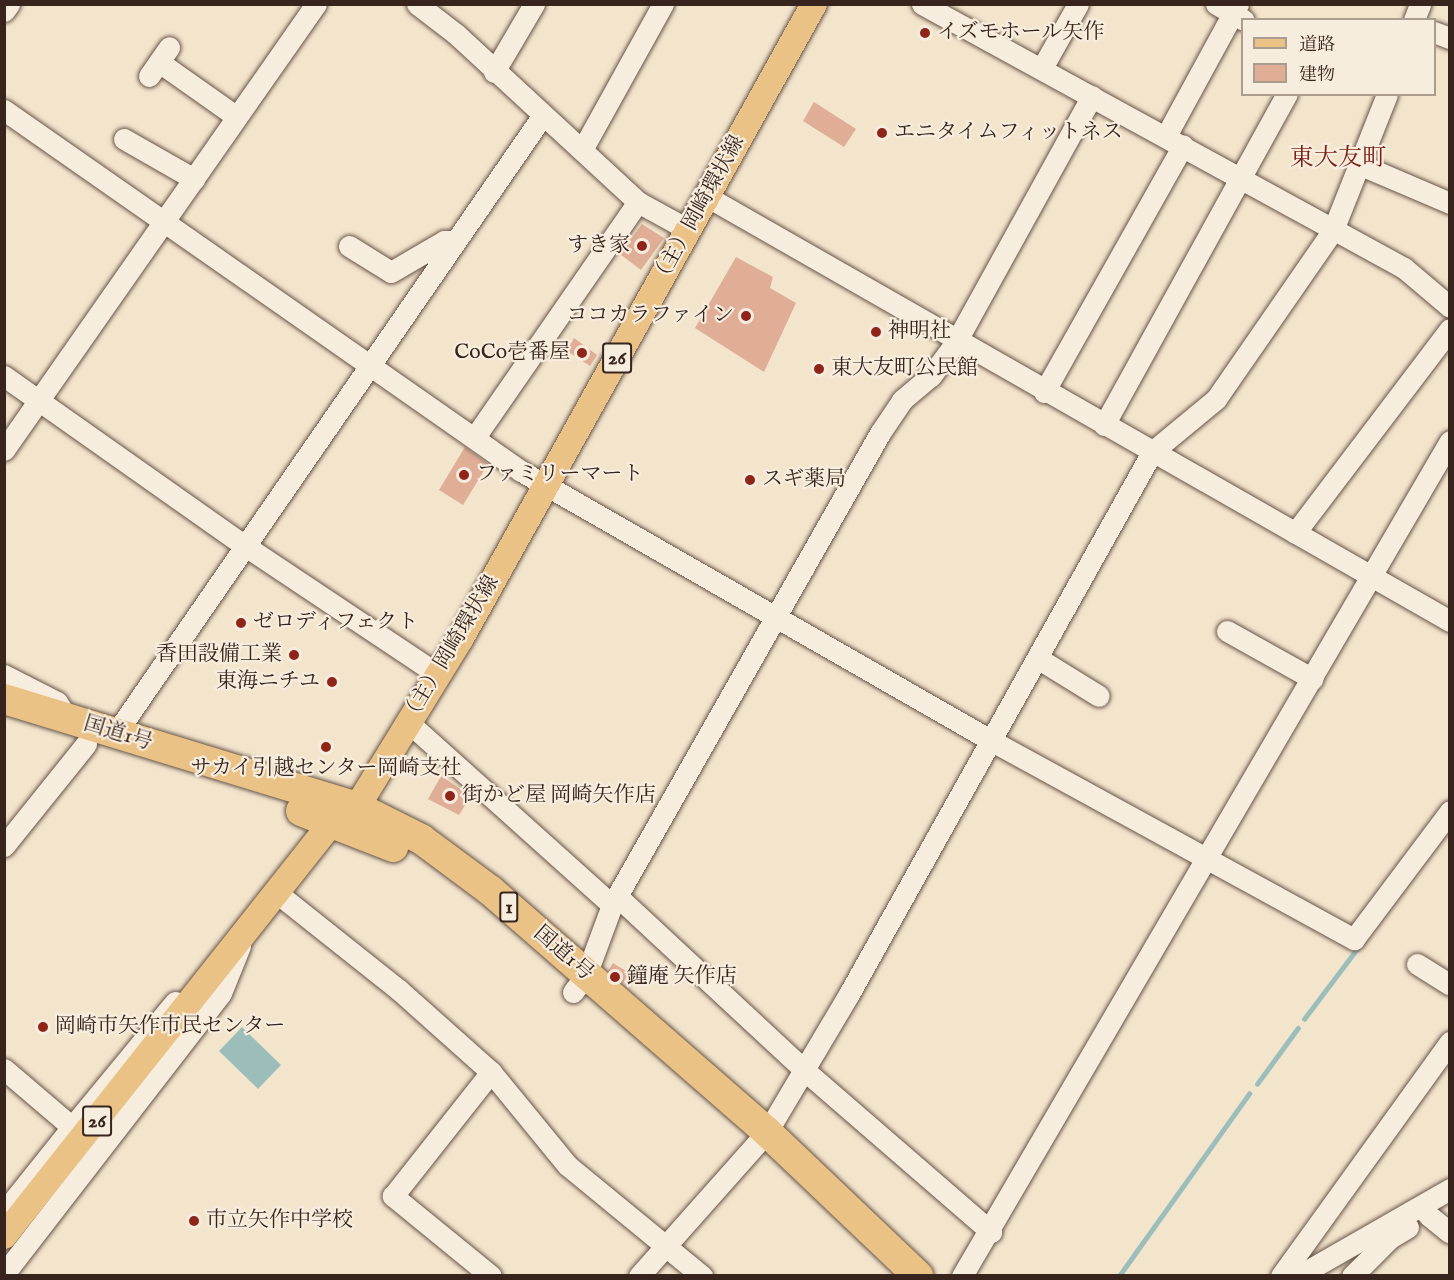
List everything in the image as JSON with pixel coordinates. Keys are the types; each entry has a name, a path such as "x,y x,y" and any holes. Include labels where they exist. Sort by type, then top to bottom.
{"highway":[{"name":"国道1号","path":"4,699 116,734 422,839 491,891 580,983 918,1275"},
{"name":"国道1号","path":"4,719 86,744 345,814"},
{"name":"国道1号","path":"762,1138 890,1275"}],"main road":[{"name":"（主）岡崎環状線","path":"4,1236 276,893 345,814 439,675 814,4"}],"street":[{"path":"4,11 9,4"},
{"path":"4,450 316,4"},
{"path":"417,4 638,202 689,230"},
{"path":"494,72 534,4"},
{"path":"582,150 663,4"},
{"path":"922,4 1404,268 1449,307"},
{"path":"1042,68 1078,4"},
{"path":"1044,392 1174,141 1233,11"},
{"path":"159,62 237,117"},
{"path":"580,983 615,901 880,433 902,400 931,376 956,342 1092,96"},
{"path":"1104,425 1286,96"},
{"path":"639,1275 762,1138 1039,659 1152,452 1216,399 1333,230 1361,165 1386,96"},
{"path":"4,110 545,485 992,741 1354,939 1446,821"},
{"path":"116,734 244,545 446,262 455,241 543,115"},
{"path":"124,139 195,179"},
{"path":"1361,165 1449,203"},
{"path":"706,196 956,342 1449,621"},
{"path":"475,437 638,202"},
{"path":"349,246 391,272 444,241 455,241"},
{"path":"1295,533 1449,329"},
{"path":"4,376 244,545 439,675"},
{"path":"962,1275 991,1232 1449,441"},
{"path":"1227,631 1313,679"},
{"path":"1039,659 1099,696"},
{"path":"4,675 57,702 68,718"},
{"path":"408,722 991,1232"},
{"path":"4,846 86,744"},
{"path":"276,893 399,990 491,1072 567,1165 702,1275"},
{"path":"4,1212 203,968 247,929"},
{"path":"4,1274 221,993 247,929"},
{"path":"1417,964 1449,985"},
{"path":"1281,1275 1449,1042"},
{"path":"4,1069 72,1127"},
{"path":"491,1072 393,1196 491,1275"},
{"path":"1298,1275 1449,1189"},
{"path":"1361,1272 1390,1238 1449,1204"},
{"path":"1428,1215 1449,1233"}],"water":[{"path":"242,1027 281,1065 258,1089 219,1051"}],"building":[{"path":"814,102 856,129 844,147 803,121"},
{"name":"すき家","path":"642,224 664,238 641,270 620,254"},
{"name":"ココカラファイン","path":"736,257 773,277 770,288 796,303 764,372 695,328"},
{"name":"CoCo壱番屋","path":"574,338 597,355 590,366 567,351"},
{"name":"ファミリーマート","path":"465,447 488,464 463,505 439,490"},
{"name":"街かど屋 岡崎矢作店","path":"441,776 471,796 459,815 428,799"},
{"path":"613,963 629,973 623,983 608,971"}],"waterway":[{"path":"1304,1019 1360,945"},
{"path":"1257,1084 1298,1028"},
{"path":"1119,1276 1249,1094"}],"place":[{"name":"イズモホール矢作","path":"925,33"},
{"name":"エニタイムフィットネス","path":"882,133"},
{"name":"すき家","path":"642,246"},
{"name":"ココカラファイン","path":"746,316"},
{"name":"神明社","path":"876,332"},
{"name":"CoCo壱番屋","path":"582,353"},
{"name":"東大友町公民館","path":"819,369"},
{"name":"ファミリーマート","path":"464,475"},
{"name":"スギ薬局","path":"750,480"},
{"name":"ゼロディフェクト","path":"241,623"},
{"name":"香田設備工業","path":"294,655"},
{"name":"東海ニチユ","path":"332,682"},
{"name":"サカイ引越センター岡崎支社","path":"326,747"},
{"name":"街かど屋 岡崎矢作店","path":"450,796"},
{"name":"鐘庵 矢作店","path":"615,977"},
{"name":"岡崎市矢作市民センター","path":"43,1027"},
{"name":"市立矢作中学校","path":"194,1221"}],"district":[{"name":"東大友町","path":"1338,159"}]}
